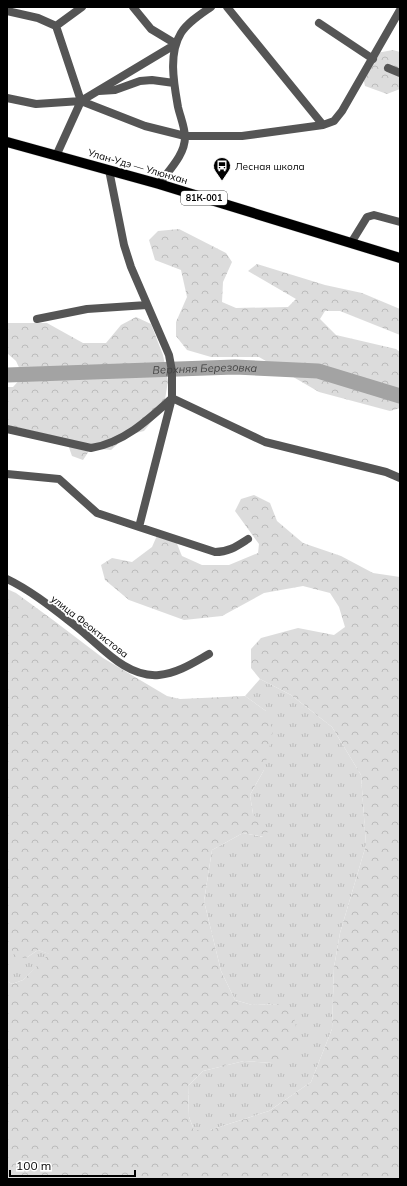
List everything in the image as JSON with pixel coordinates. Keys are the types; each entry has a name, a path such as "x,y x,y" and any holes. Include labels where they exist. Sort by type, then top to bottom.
{"main road":[{"name":"Улан-Удэ — Улюнхан","path":"7,142 159,184 400,258"}],"street":[{"path":"56,26 82,7"},
{"path":"133,7 151,29 176,44"},
{"path":"159,184 181,153 185,136 174,83 173,61 176,44 181,32 211,7"},
{"path":"227,7 323,125"},
{"path":"7,98 36,104 81,101 145,126 185,136 242,136 323,125 334,121 342,111 400,10"},
{"path":"7,11 38,18 56,26 81,101"},
{"path":"319,23 373,58"},
{"path":"56,156 81,101 176,44"},
{"path":"388,68 400,73"},
{"path":"98,91 115,90 140,81 152,80 174,83"},
{"path":"108,170 124,245 131,267 169,355 173,385 172,398 139,527"},
{"path":"351,243 367,217 374,215 400,222"},
{"path":"37,319 86,309 147,305"},
{"path":"7,429 91,448 103,446 127,435 146,422 172,398"},
{"path":"172,398 265,442 386,472 400,478"},
{"path":"7,474 59,479 97,513 216,552 224,552 233,549 248,539"},
{"name":"улица Феоктистова","path":"7,579 21,586 77,627 120,664 139,673 158,675 178,671 209,654"}],"green space":[{"path":"393,50 400,52 400,89 387,94 365,86 362,73 371,54"},
{"path":"179,229 226,253 232,262 223,282 222,302 236,308 288,307 296,299 248,271 257,264 325,285 362,293 400,309 400,335 340,311 325,311 320,319 336,335 396,349 400,352 400,408 390,411 319,392 259,357 211,357 187,350 176,336 176,322 187,297 181,270 155,260 149,240 158,231"},
{"path":"136,317 151,324 163,355 168,381 164,406 144,431 127,435 111,450 91,448 83,460 72,456 66,439 7,425 7,387 13,387 23,376 16,361 7,353 7,323 47,323 83,343 106,343 121,325"},
{"path":"254,495 270,503 277,521 303,543 341,556 373,573 400,577 400,1179 7,1179 7,981 12,984 23,980 49,954 38,950 26,958 16,957 8,944 7,589 16,593 103,658 167,696 180,699 245,696 266,711 273,731 264,770 250,795 253,814 269,830 264,837 243,833 212,850 204,901 221,971 235,1000 252,1005 279,1004 294,1017 299,1043 290,1055 272,1063 244,1061 203,1071 188,1086 189,1117 194,1130 210,1130 269,1111 311,1082 332,1029 334,967 340,933 366,845 361,775 332,727 291,695 260,679 251,668 251,649 261,638 298,628 334,635 345,627 339,607 330,593 303,586 264,593 222,616 184,620 129,600 105,580 101,565 112,558 132,562 152,547 159,531 169,534 175,539 182,556 202,565 229,565 258,553 259,544 235,511 241,499"},
{"path":"260,679 291,695 332,727 361,775 366,845 340,933 334,967 332,1029 311,1082 269,1111 210,1130 194,1130 189,1117 188,1086 203,1071 244,1061 272,1063 279,1004 252,1005 235,1000 221,971 204,901 212,850 243,833 263,837 253,814 250,795 264,770 266,711 245,696"},
{"path":"7,914 9,916 8,944 26,958 38,950 50,954 23,980 12,984 7,981"}],"waterway":[{"name":"Верхняя Березовка","path":"7,375 235,367 318,371 400,396"}],"place":[{"name":"Лесная школа","path":"222,181"}]}
